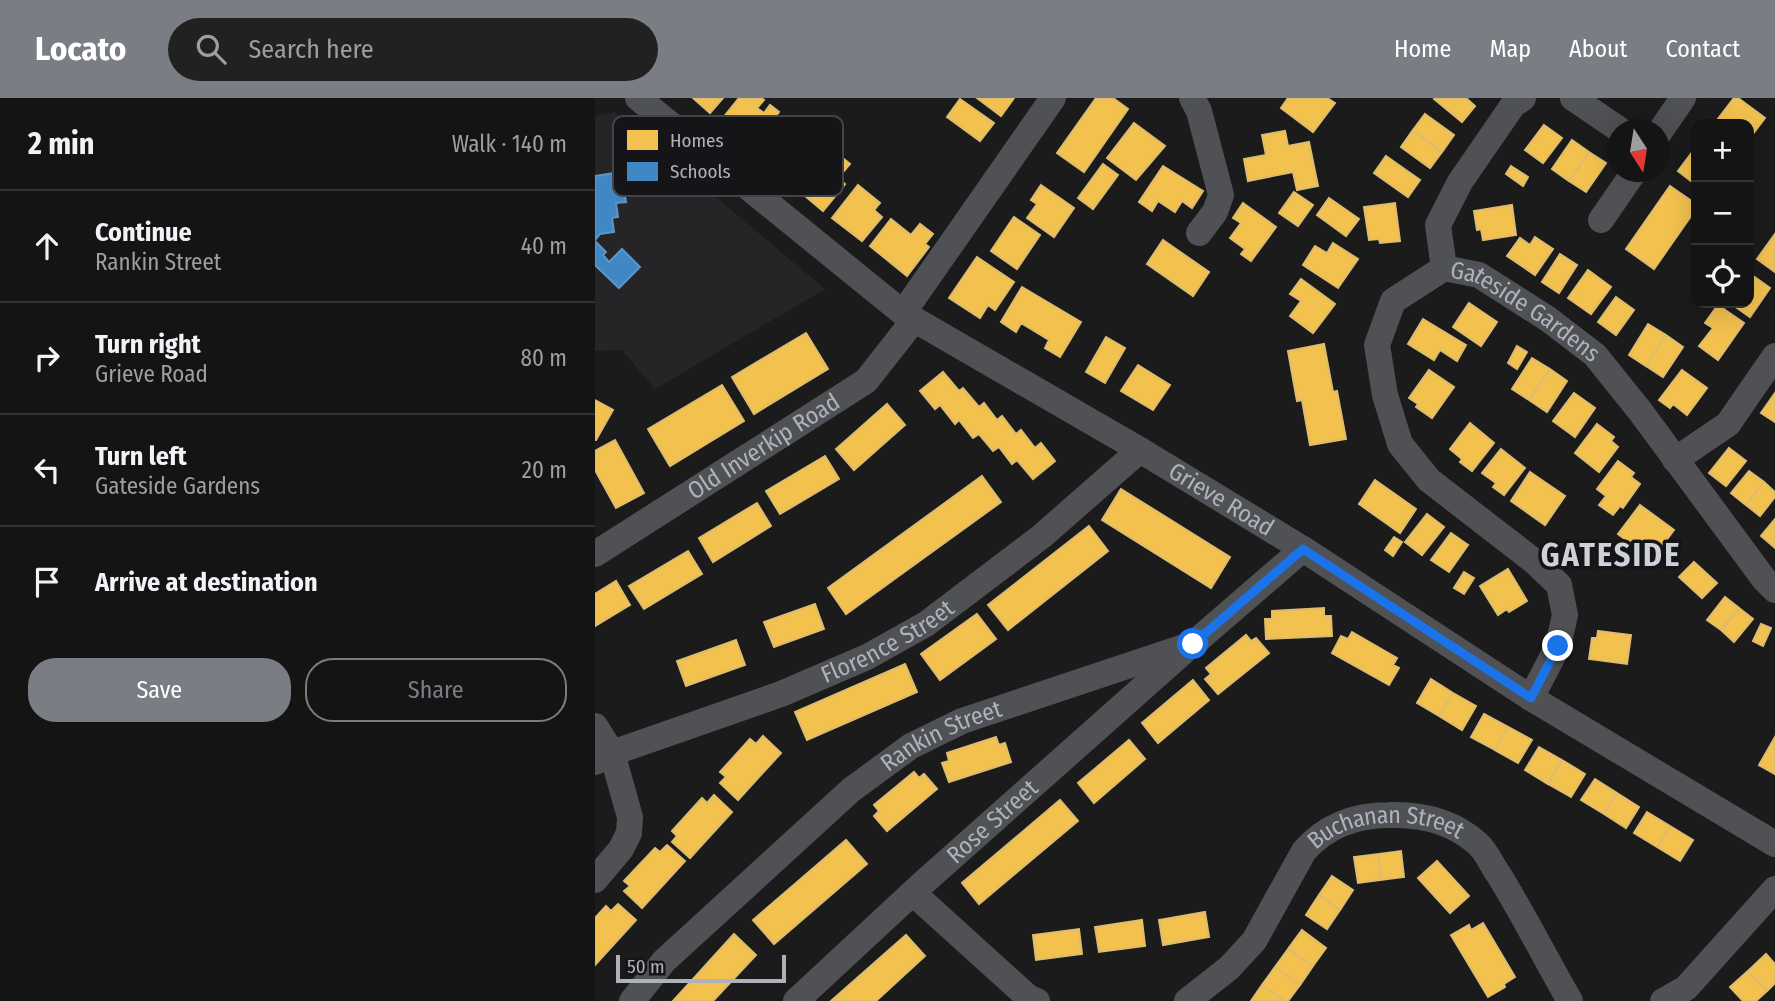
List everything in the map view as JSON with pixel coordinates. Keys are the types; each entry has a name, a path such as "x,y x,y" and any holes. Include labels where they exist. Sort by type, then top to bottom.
{"street":[{"name":"Grieve Road","path":"638,98 660,116"},
{"name":"Old Inverkip Road","path":"595,554 866,381 1053,98"},
{"path":"1192,98 1199,111 1221,195 1215,212 1199,233"},
{"path":"1444,268 1438,225 1460,182 1513,104 1523,98"},
{"path":"1573,98 1607,121"},
{"path":"1669,119 1683,98"},
{"path":"1601,220 1627,182"},
{"name":"Grieve Road","path":"759,196 909,317 1303,549 1531,698 1775,844"},
{"name":"Gateside Gardens","path":"1531,698 1558,646 1566,615 1559,585 1535,562 1429,480 1400,444 1385,396 1377,345 1393,302 1444,268 1479,275 1548,320 1595,355 1775,590"},
{"path":"1675,460 1728,424 1775,356"},
{"name":"Florence Street","path":"603,758 781,694 867,657 926,624 1042,536 1139,450"},
{"name":"Rankin Street","path":"632,1001 664,961 694,933 851,790 911,746 962,721 1193,644 1303,549"},
{"name":"Rose Street","path":"796,1001 913,892 1193,644"},
{"path":"595,726 603,758 630,817 629,833 621,849 595,880"},
{"name":"Buchanan Street","path":"1187,1001 1229,968 1254,941 1304,851 1313,840 1348,821 1380,815 1416,814 1452,826 1480,845 1570,1001"},
{"path":"1663,1001 1686,988 1775,889"},
{"path":"913,892 1029,998 1037,1001"}],"shaded area":[{"path":"615,112 620,116 613,116 613,196 715,196 825,289 655,389 622,350 595,351 595,116"}],"building: Homes":[{"path":"693,98 723,98 710,113"},
{"path":"739,98 761,98 764,100 757,108 764,113 770,105 779,112 776,116 724,116"},
{"path":"977,98 1014,98 1001,116"},
{"path":"1096,98 1113,98 1128,109 1084,172 1057,153"},
{"path":"1288,98 1327,98 1335,103 1313,132 1281,108"},
{"path":"1435,98 1466,98 1475,106 1462,122"},
{"path":"1734,98 1738,98 1765,118 1754,132 1754,119 1718,119"},
{"path":"960,99 994,123 980,141 947,117"},
{"path":"1425,114 1454,135 1442,152 1413,130"},
{"path":"1134,123 1165,146 1136,180 1107,158"},
{"path":"1544,125 1562,138 1543,163 1525,150"},
{"path":"1413,130 1442,152 1430,168 1401,147"},
{"path":"1285,131 1288,146 1309,142 1318,186 1297,190 1293,172 1248,181 1244,159 1266,155 1262,135"},
{"path":"1572,140 1589,152 1569,181 1552,169"},
{"path":"1589,152 1606,163 1586,192 1569,181"},
{"path":"1691,154 1691,181 1678,171"},
{"path":"1386,156 1420,180 1408,197 1374,173"},
{"path":"843,158 850,164 843,172"},
{"path":"1103,164 1118,175 1093,209 1078,198"},
{"path":"1163,166 1203,191 1192,208 1182,201 1175,212 1158,201 1152,211 1139,202"},
{"path":"1511,166 1528,177 1523,186 1506,174"},
{"path":"858,185 880,203 874,210 882,217 862,241 832,218"},
{"path":"1041,185 1074,208 1054,237 1027,218 1037,204 1031,200"},
{"path":"1670,186 1691,201 1691,216 1654,269 1626,249"},
{"path":"1294,192 1313,205 1298,226 1279,213"},
{"path":"805,196 835,196 823,211"},
{"path":"1329,198 1359,219 1346,236 1317,215"},
{"path":"1243,203 1276,227 1251,261 1241,254 1245,249 1230,238 1241,223 1233,218"},
{"path":"1395,203 1400,241 1380,243 1379,239 1369,240 1364,207"},
{"path":"1512,205 1516,235 1483,240 1481,229 1477,230 1474,211"},
{"path":"1014,217 1040,235 1017,269 991,251"},
{"path":"891,219 911,235 920,224 933,234 925,244 929,247 907,276 870,246"},
{"path":"1775,234 1775,272 1757,259"},
{"path":"1535,237 1553,249 1535,275 1507,256 1520,238 1530,245"},
{"path":"1163,240 1209,272 1193,296 1147,264"},
{"path":"1333,243 1358,259 1338,288 1303,265 1315,246 1327,253"},
{"path":"1560,254 1577,265 1559,293 1542,282"},
{"path":"977,257 1014,282 995,310 988,305 980,318 949,298"},
{"path":"1588,270 1611,287 1591,314 1568,298"},
{"path":"1754,277 1770,288 1750,317 1737,308 1754,308"},
{"path":"1301,279 1335,304 1313,333 1290,316 1301,301 1290,294"},
{"path":"1022,287 1081,322 1060,357 1045,348 1049,340 1021,323 1016,332 1001,322"},
{"path":"1616,297 1634,310 1616,335 1598,322"},
{"path":"1469,303 1497,322 1481,346 1453,327"},
{"path":"1716,308 1722,308 1744,323 1718,360 1699,346 1713,328 1705,323"},
{"path":"1423,319 1466,345 1457,361 1440,350 1434,360 1408,344"},
{"path":"1648,324 1666,335 1646,366 1629,355"},
{"path":"806,333 828,369 754,414 732,377"},
{"path":"1666,335 1683,347 1663,377 1646,366"},
{"path":"1106,337 1125,348 1105,383 1086,372"},
{"path":"1324,344 1346,439 1310,445 1302,400 1297,401 1288,351"},
{"path":"1517,346 1527,352 1517,369 1508,363"},
{"path":"1532,358 1550,369 1529,400 1512,389"},
{"path":"1138,365 1170,385 1153,410 1121,391"},
{"path":"1550,369 1567,381 1547,412 1529,400"},
{"path":"1429,370 1454,387 1432,418 1416,407 1418,404 1409,398"},
{"path":"1682,370 1707,388 1687,415 1673,404 1670,408 1659,400"},
{"path":"943,372 959,391 963,388 979,407 984,403 997,420 1002,416 1016,434 1021,430 1035,448 1041,443 1055,461 1033,479 1017,460 1012,464 999,447 993,451 979,434 973,438 959,420 955,424 940,405 935,409 920,391"},
{"path":"722,385 744,421 670,466 648,429"},
{"path":"1574,393 1595,408 1575,437 1553,421"},
{"path":"1775,393 1775,422 1761,413"},
{"path":"595,400 613,410 596,440 595,440"},
{"path":"887,404 905,425 854,470 836,449"},
{"path":"1470,423 1494,443 1472,471 1460,462 1462,459 1450,449"},
{"path":"1597,424 1614,437 1611,441 1618,447 1599,472 1575,453"},
{"path":"615,440 644,493 616,508 595,470 595,451"},
{"path":"1729,448 1746,461 1726,486 1709,473"},
{"path":"1501,449 1525,468 1504,495 1493,487 1496,483 1482,473"},
{"path":"825,456 839,479 780,514 766,491"},
{"path":"1618,461 1634,473 1631,477 1640,484 1623,508 1620,506 1613,515 1599,505 1606,496 1597,489"},
{"path":"1749,471 1764,482 1746,505 1731,493"},
{"path":"1530,472 1565,496 1545,525 1511,501"},
{"path":"982,476 1001,502 846,614 828,588"},
{"path":"1375,480 1416,509 1400,533 1359,504"},
{"path":"1764,482 1775,492 1775,497 1760,516 1746,505"},
{"path":"1121,489 1230,557 1211,588 1102,520"},
{"path":"757,503 771,526 713,562 699,538"},
{"path":"1640,505 1674,530 1652,559 1618,534"},
{"path":"1427,514 1444,527 1422,555 1405,542"},
{"path":"1775,519 1775,548 1761,536"},
{"path":"1089,526 1108,551 1008,630 988,605"},
{"path":"1451,533 1468,545 1449,572 1431,560"},
{"path":"1394,537 1402,542 1393,556 1385,550"},
{"path":"688,551 702,574 644,609 629,586"},
{"path":"1694,562 1717,583 1702,598 1679,577"},
{"path":"1508,569 1527,601 1498,615 1480,586"},
{"path":"1464,572 1474,578 1464,594 1454,588"},
{"path":"616,581 630,605 595,626 595,594"},
{"path":"1725,597 1739,608 1721,630 1707,620"},
{"path":"815,604 824,629 774,647 764,622"},
{"path":"1324,608 1324,616 1331,616 1332,636 1266,639 1265,619 1272,619 1272,611"},
{"path":"1739,608 1753,619 1734,642 1721,630"},
{"path":"977,614 996,639 940,680 921,654"},
{"path":"1761,624 1771,628 1763,646 1753,641"},
{"path":"1598,631 1631,635 1627,664 1589,659 1592,638 1597,638"},
{"path":"1352,632 1397,658 1393,665 1399,668 1389,685 1332,653 1341,636 1348,639"},
{"path":"1246,635 1251,641 1256,638 1269,653 1218,694 1205,679 1211,674 1206,668"},
{"path":"736,640 745,665 686,686 677,661"},
{"path":"905,664 917,692 807,740 795,712"},
{"path":"1431,679 1453,693 1439,716 1417,703"},
{"path":"1193,680 1209,700 1158,743 1142,723"},
{"path":"1453,693 1476,706 1462,730 1439,716"},
{"path":"1484,714 1508,727 1495,750 1471,737"},
{"path":"1508,727 1532,740 1518,763 1495,750"},
{"path":"763,736 781,753 738,800 720,783 726,777 720,772 750,739 756,744"},
{"path":"996,737 999,745 1005,743 1011,762 949,782 942,763 949,761 947,753"},
{"path":"1775,737 1775,774 1759,765"},
{"path":"1129,740 1145,759 1094,803 1078,783"},
{"path":"1539,747 1562,760 1548,784 1525,770"},
{"path":"1562,760 1585,774 1571,797 1548,784"},
{"path":"914,772 919,778 924,774 937,789 887,831 874,816 879,811 874,805"},
{"path":"1595,779 1617,793 1604,814 1581,800"},
{"path":"1617,793 1639,807 1626,828 1604,814"},
{"path":"714,795 732,812 690,858 672,842 677,836 672,831 702,798 707,803"},
{"path":"1060,800 1078,821 979,904 962,883"},
{"path":"1647,812 1670,826 1657,847 1634,833"},
{"path":"1670,826 1693,840 1680,861 1657,847"},
{"path":"846,840 867,864 774,944 753,920"},
{"path":"667,845 685,861 642,908 624,891 630,886 624,881 655,848 660,852"},
{"path":"1401,851 1404,877 1381,880 1378,854"},
{"path":"1378,854 1381,880 1358,883 1354,857"},
{"path":"1437,861 1469,896 1450,913 1418,878"},
{"path":"1332,876 1353,890 1340,910 1319,895"},
{"path":"1319,895 1340,910 1327,929 1306,915"},
{"path":"618,904 636,920 595,965 595,918 606,906 611,911"},
{"path":"1205,912 1209,937 1163,945 1159,920"},
{"path":"1142,920 1145,946 1099,952 1095,927"},
{"path":"1483,923 1515,977 1488,997 1451,935 1469,925 1471,930"},
{"path":"1079,929 1082,954 1036,960 1033,935"},
{"path":"1302,930 1326,948 1313,966 1288,949"},
{"path":"734,934 756,955 713,1001 673,1001"},
{"path":"906,935 925,956 876,1001 831,1001"},
{"path":"1288,949 1313,966 1300,985 1275,967"},
{"path":"1766,954 1775,964 1775,983 1767,991 1748,971"},
{"path":"1275,967 1300,985 1288,1001 1262,985"},
{"path":"1748,971 1767,991 1756,1001 1743,1001 1730,987"},
{"path":"1262,985 1284,1001 1251,1001"}],"building: Schools":[{"path":"613,173 613,196 625,196 626,202 616,203 618,217 612,218 614,232 600,234 595,240 595,176"},
{"path":"595,241 606,252 603,255 609,262 622,249 640,267 619,288 595,265"}],"district":[{"name":"GATESIDE","path":"1611,555"}],"route":[{"path":"1193,644 1303,549 1531,698 1558,646"}]}
